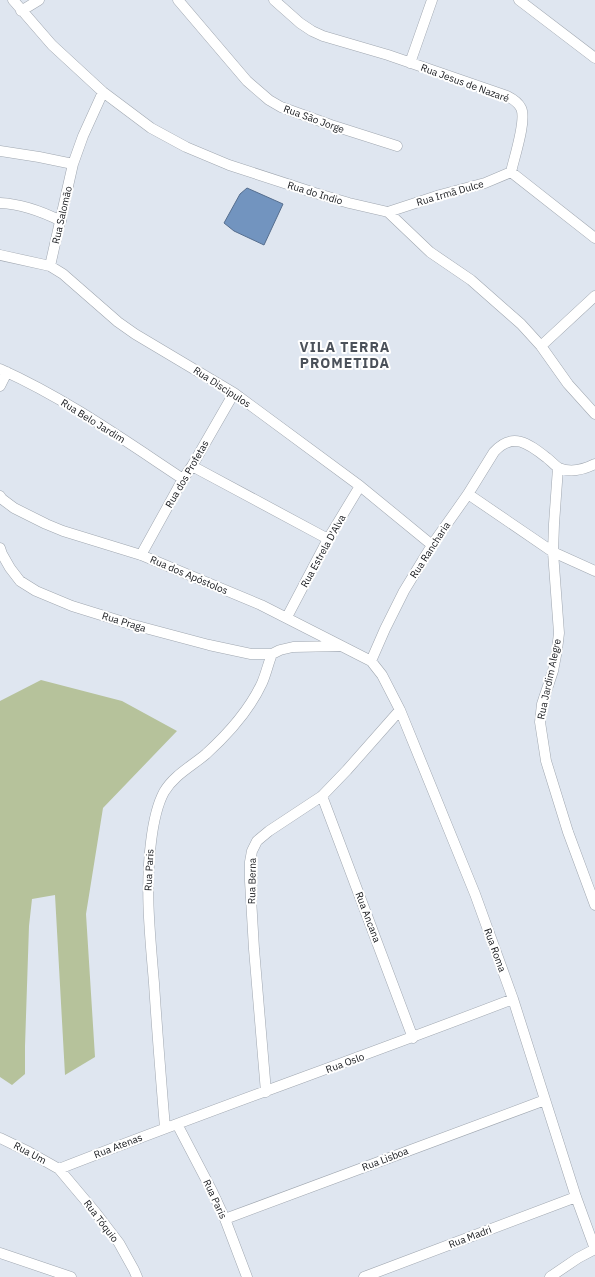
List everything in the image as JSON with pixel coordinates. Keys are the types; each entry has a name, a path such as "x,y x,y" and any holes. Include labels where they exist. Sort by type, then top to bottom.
{"street":[{"name":"Rua do Indio","path":"13,0 52,45 103,92 151,128 193,150 229,164 280,182 349,203 388,212"},
{"path":"21,11 39,0"},
{"name":"Rua São Jorge","path":"178,0 247,81 269,100 281,107 331,125 397,146"},
{"name":"Rua Jesus de Nazaré","path":"274,0 300,23 323,36 410,63 507,96 515,101 521,107 523,114 511,172"},
{"path":"410,63 432,0"},
{"path":"519,0 595,58"},
{"name":"Rua Salomão","path":"50,266 73,164 83,136 103,92"},
{"path":"0,151 73,164"},
{"path":"511,172 595,238"},
{"name":"Rua Irmã Dulce","path":"388,212 440,195 485,183 511,172"},
{"path":"0,203 20,205 39,211 61,221"},
{"path":"388,212 430,252 485,291 521,324 541,346 568,384 595,414"},
{"name":"Rua Discipulos","path":"0,254 50,266 63,274 135,334 234,393 360,486 432,545"},
{"path":"541,346 595,296"},
{"path":"0,386 4,371"},
{"name":"Rua Belo Jardim","path":"4,371 63,402 102,425 183,479"},
{"name":"Rua dos Profetas","path":"141,555 183,479 234,393"},
{"name":"Rua Rancharia","path":"371,661 401,597 432,545 468,494 499,446 510,441 520,442 532,446 558,468"},
{"path":"558,468 578,470 595,464"},
{"path":"192,466 328,539"},
{"name":"Rua Jardim Alegre","path":"558,468 553,552 559,633 552,671 542,704 540,722 541,738 546,761 568,832 595,905"},
{"name":"Rua Estrela D'Alva","path":"287,618 328,539 360,486"},
{"path":"468,494 553,552 595,571"},
{"name":"Rua dos Apóstolos","path":"1,501 63,531 141,555 261,605 371,661"},
{"name":"Rua Praga","path":"0,548 10,568 20,581 36,591 72,606 164,634 252,654 272,654 280,650 293,647 342,646"},
{"name":"Rua Paris","path":"165,1128 148,906 148,868 156,811 164,792 173,780 186,768 205,755 221,740 238,719 262,683 272,654"},
{"name":"Rua Roma","path":"371,661 382,675 400,710 475,894 513,999 576,1197 595,1249"},
{"name":"Rua Berna","path":"266,1092 254,949 250,862 252,851 257,841 269,831 322,796 400,710"},
{"name":"Rua Ancana","path":"322,796 413,1038"},
{"name":"Rua Oslo","path":"177,1124 413,1038 513,999"},
{"name":"Rua Lisboa","path":"225,1219 545,1100"},
{"name":"Rua Paris","path":"177,1124 225,1219 247,1277"},
{"name":"Rua Atenas","path":"59,1169 177,1124"},
{"name":"Rua Um","path":"0,1138 59,1169"},
{"name":"Rua Tóquio","path":"59,1169 119,1243 137,1277"},
{"name":"Rua Madri","path":"364,1277 576,1197"},
{"path":"550,1277 578,1258 595,1249"},
{"path":"0,1253 71,1277"}],"green space":[{"path":"41,680 122,701 177,731 103,808 86,914 95,1057 65,1075 55,895 32,899 29,926 25,1074 12,1085 0,1077 0,701"}],"water":[{"path":"247,188 283,204 264,245 234,231 224,223 240,194"}],"district":[{"name":"VILA TERRA PROMETIDA","path":"345,356"}]}
